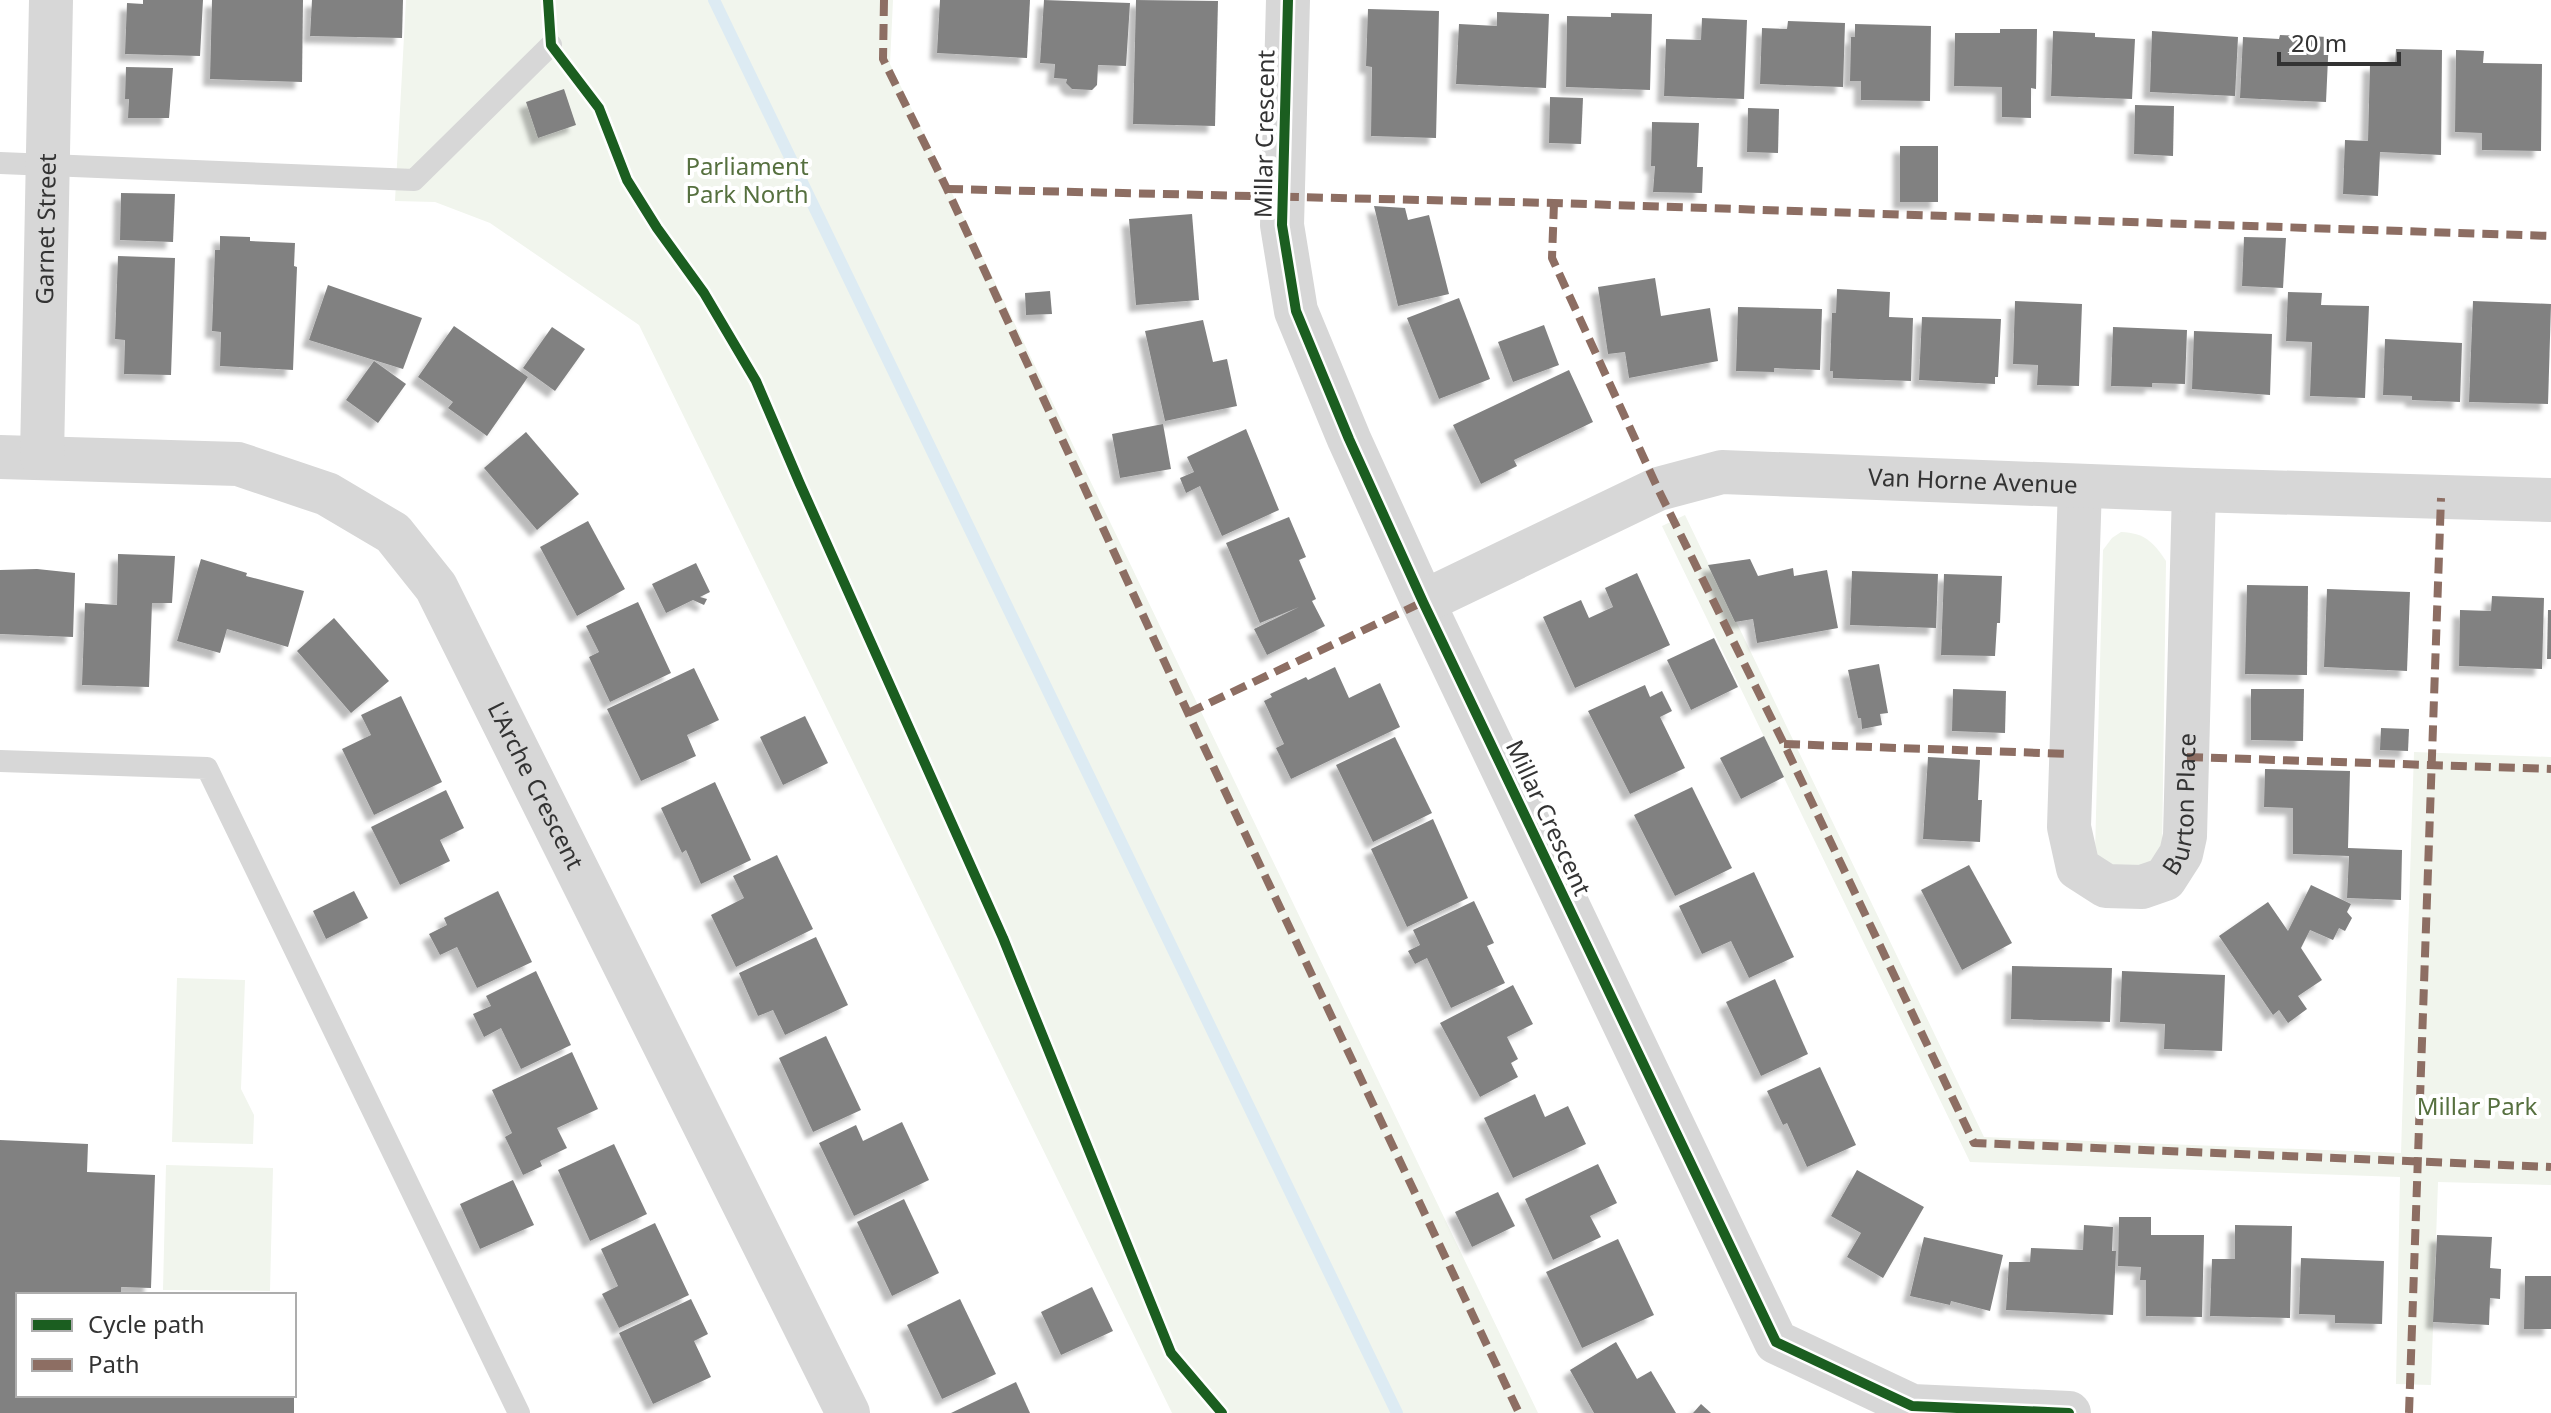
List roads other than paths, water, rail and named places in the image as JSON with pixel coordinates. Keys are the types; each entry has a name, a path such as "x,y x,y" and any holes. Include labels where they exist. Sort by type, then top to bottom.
{"street":[{"name":"Garnet Street","path":"21,457 48,165 51,0"},
{"name":"Millar Crescent","path":"1288,0 1282,225 1296,311 1349,439 1423,602 1776,1342 1912,1406 2069,1413"},
{"name":"L'Arche Crescent","path":"21,457 238,464 327,494 393,533 436,587 848,1413"},
{"name":"Van Horne Avenue","path":"1423,602 1658,489 1722,472 2551,500"},
{"name":"Burton Place","path":"2080,486 2069,827 2078,868 2106,886 2142,887 2165,879 2181,854 2185,836 2194,490"}],"lane":[{"path":"0,163 414,180 551,45"},
{"path":"0,761 207,768 519,1413"}],"waterway":[{"path":"714,0 1397,1413"}],"park label":[{"name":"Parliament Park North","path":"747,181"},
{"name":"Millar Park","path":"2477,1107"}]}
